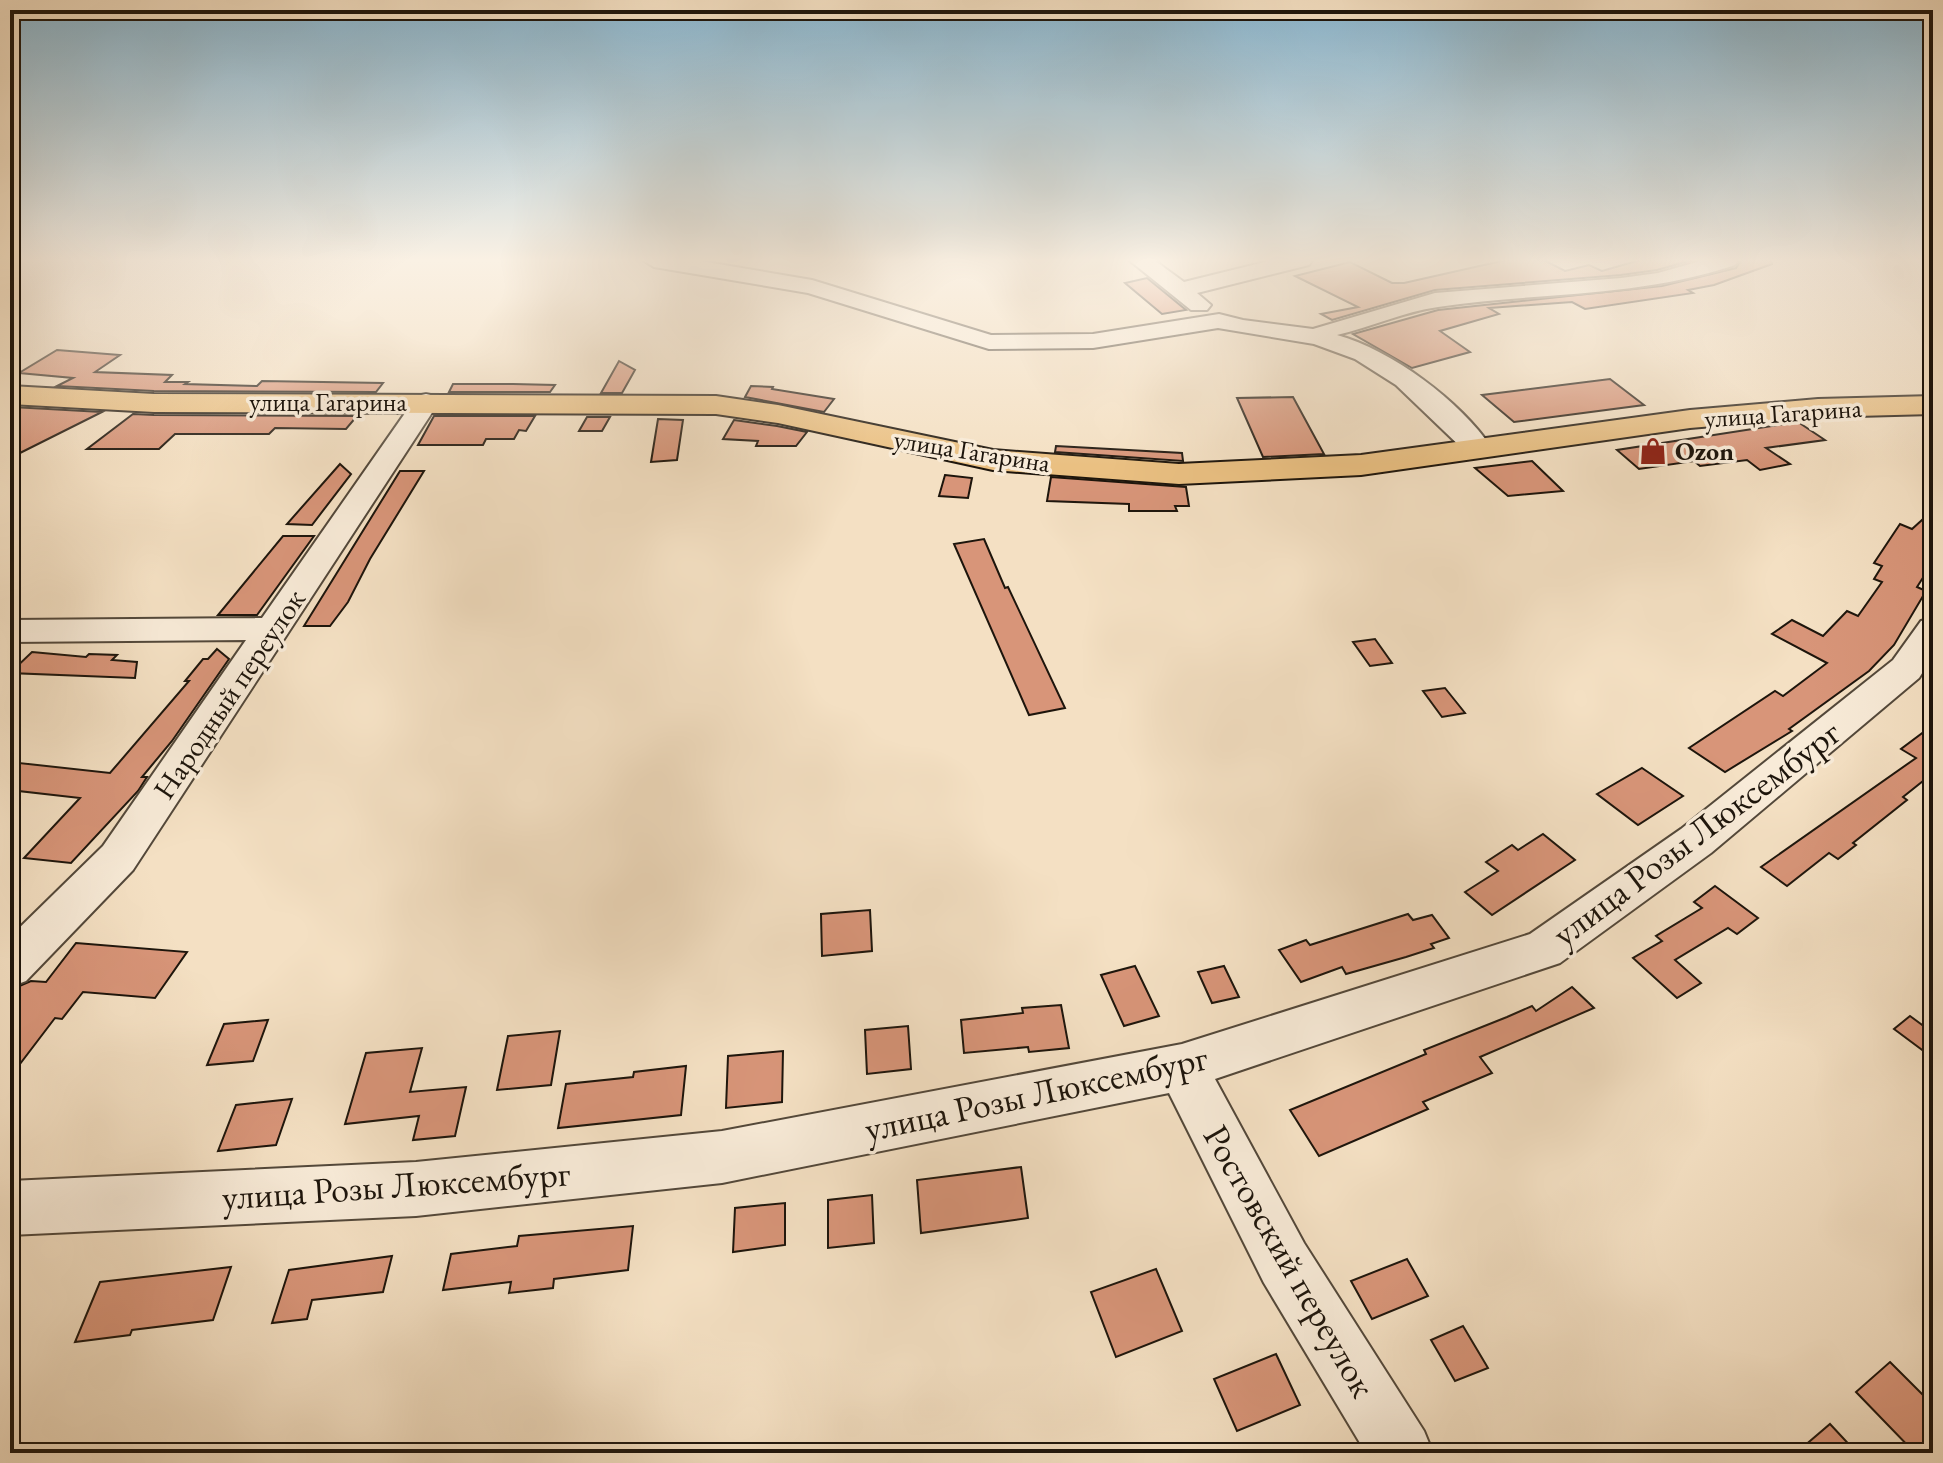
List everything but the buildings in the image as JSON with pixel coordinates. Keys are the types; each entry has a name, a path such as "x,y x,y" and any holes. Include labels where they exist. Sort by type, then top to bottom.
{"main road":[{"name":"улица Гагарина","path":"10,395 154,403 716,405 778,414 993,460 1179,474 1346,466 1690,419 1818,408 1933,405"}],"street":[{"path":"945,328 989,342 1024,344 1093,341 1173,328"},
{"path":"1239,328 1318,337 1350,348 1403,376 1478,448"},
{"path":"1318,337 1334,328"},
{"name":"Народный переулок","path":"10,967 118,858 426,402"},
{"path":"10,631 274,629"},
{"name":"улица Розы Люксембург","path":"10,1208 416,1189 722,1157 1182,1067 1544,949 1696,841 1906,669 1933,629"},
{"name":"Ростовский переулок","path":"1182,1067 1284,1263 1402,1453"}],"place":[{"name":"Ozon","path":"1653,451"}]}
